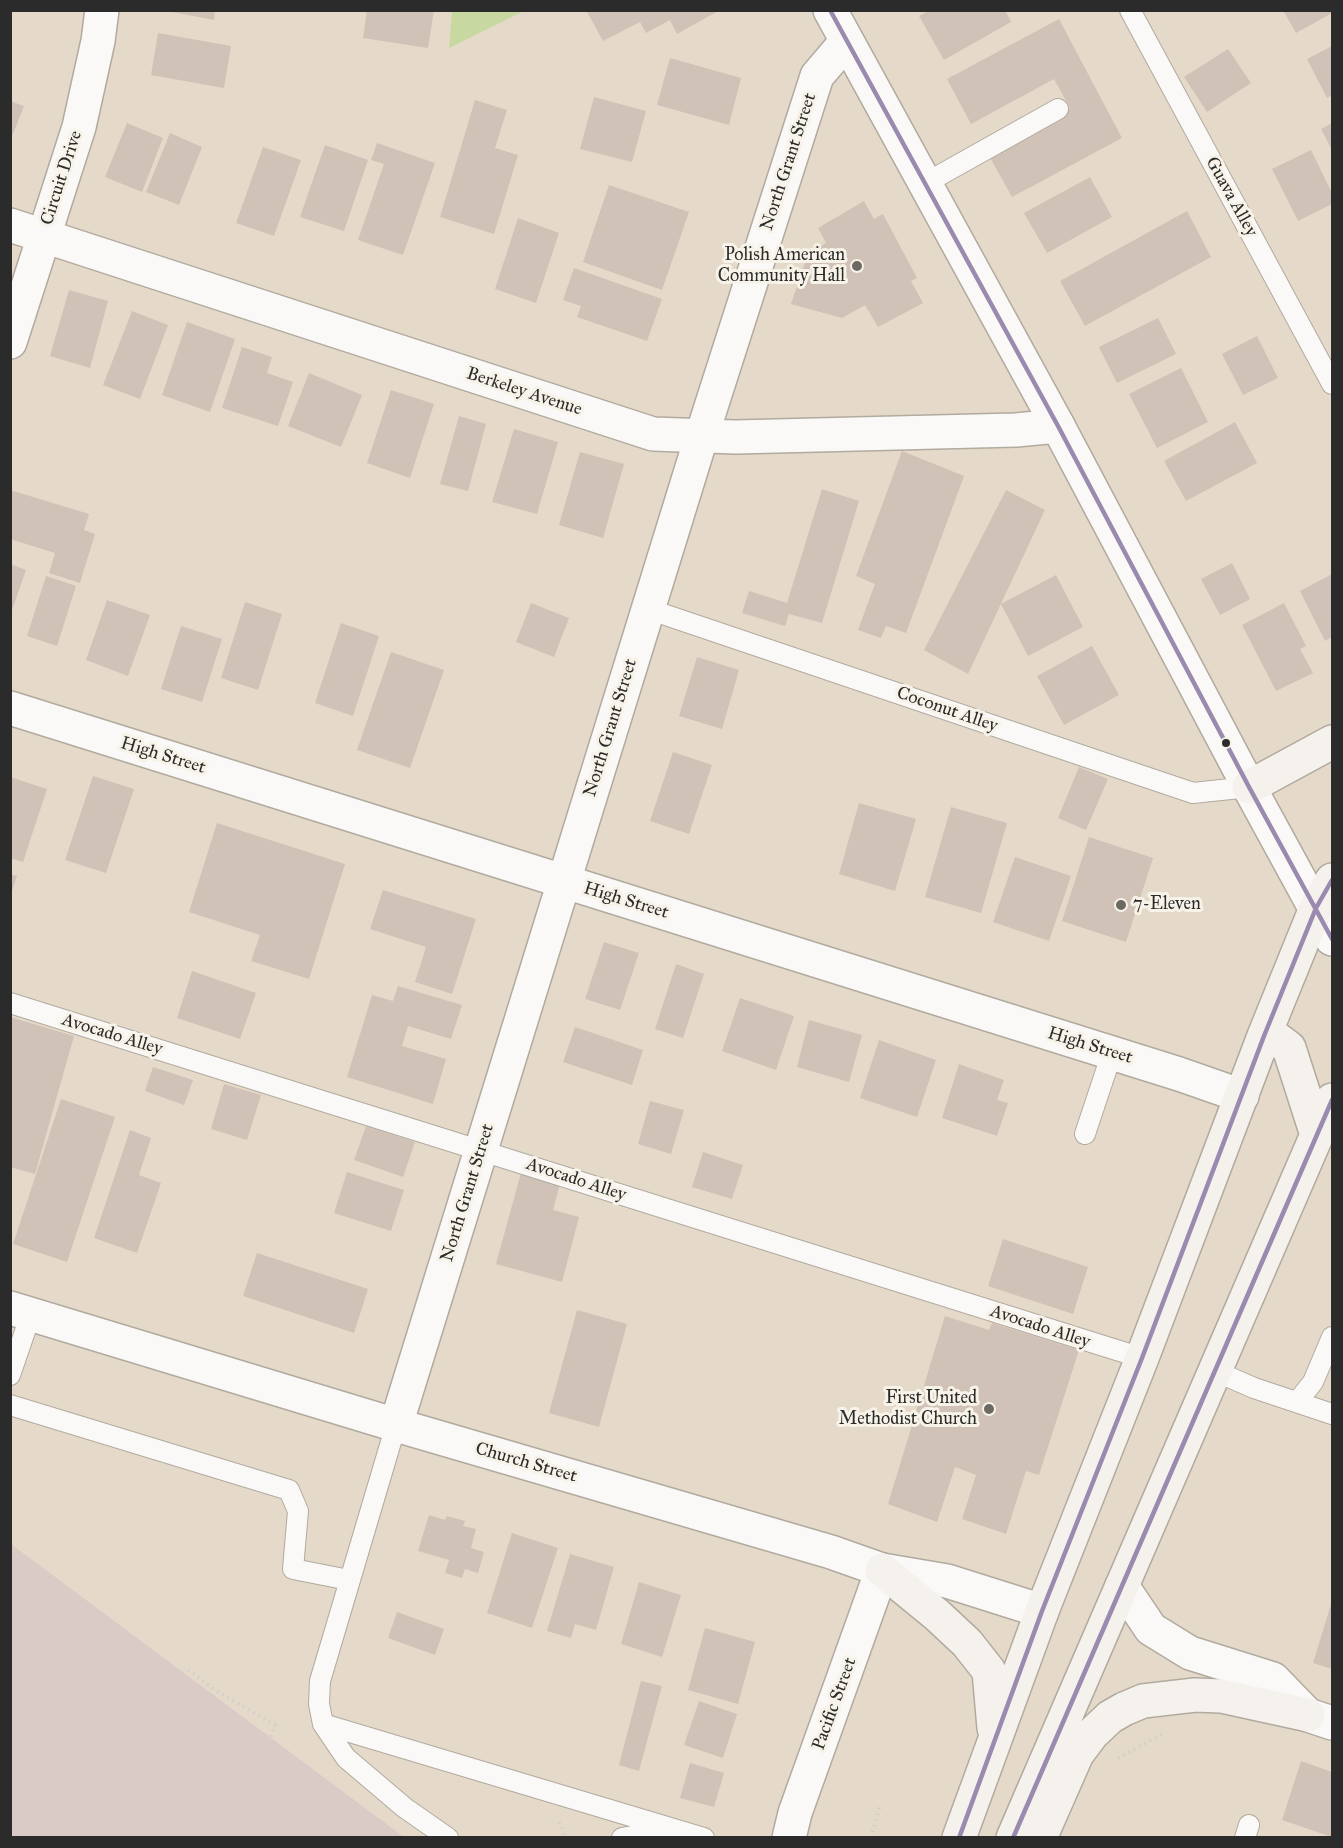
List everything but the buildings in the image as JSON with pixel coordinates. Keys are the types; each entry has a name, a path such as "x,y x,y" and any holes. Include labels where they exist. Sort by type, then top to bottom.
{"main road":[{"path":"1249,787 1332,742"},
{"path":"958,1838 1042,1611 1142,1358 1264,1036 1316,908 1332,880"},
{"path":"1264,1036 1277,1039 1289,1048 1317,1135"},
{"path":"1013,1838 1332,1100"},
{"path":"882,1570 945,1622 967,1643 989,1671 995,1738"},
{"path":"1040,1838 1077,1754 1092,1734 1110,1717 1124,1709 1143,1701 1195,1695 1221,1696 1320,1719"}],"street":[{"name":"Circuit Drive","path":"10,342 79,127 98,41 102,10"},
{"path":"830,10 1058,426 1332,939"},
{"name":"North Grant Street","path":"396,1425 702,435 817,76 846,42"},
{"name":"Berkeley Avenue","path":"10,225 653,434 736,437 1016,430 1058,426"},
{"name":"High Street","path":"10,708 1112,1053 1242,1096"},
{"name":"Church Street","path":"21,1311 396,1425 831,1552 882,1570 947,1581 1042,1611"},
{"name":"Pacific Street","path":"789,1838 795,1813 882,1570"},
{"path":"1122,1586 1151,1629 1190,1653 1273,1679 1320,1719"}],"lane":[{"name":"Guava Alley","path":"1130,10 1332,384"},
{"path":"924,184 1058,109"},
{"name":"Coconut Alley","path":"648,609 1193,794 1249,787"},
{"name":"Avocado Alley","path":"10,1003 1142,1358"},
{"path":"1085,1134 1112,1053"},
{"path":"10,1375 21,1311"},
{"path":"1297,1402 1313,1382 1332,1336"},
{"path":"1215,1371 1254,1389 1332,1414"},
{"path":"10,1405 289,1490 298,1511 293,1569 349,1580"},
{"path":"396,1425 320,1681 319,1704 323,1724 346,1758 405,1808 448,1838"},
{"path":"323,1724 704,1838"},
{"path":"622,1838 671,1829"}],"path":[{"path":"188,1670 215,1690 275,1725 267,1747 254,1766"},
{"path":"1113,1760 1170,1730"},
{"path":"267,1747 389,1838"},
{"path":"871,1838 880,1805"}],"shaded area":[{"path":"11,1544 404,1837 11,1837"}],"green space":[{"path":"452,10 524,11 449,48"}],"transit line":[{"path":"830,10 1058,426 1332,939"},
{"path":"959,1838 1042,1611 1142,1358 1264,1036 1316,908 1332,880"},
{"path":"1013,1838 1332,1100"}],"place":[{"name":"Polish American Community Hall","path":"857,266"},
{"name":"7-Eleven","path":"1121,905"},
{"name":"First United Methodist Church","path":"989,1409"}]}
